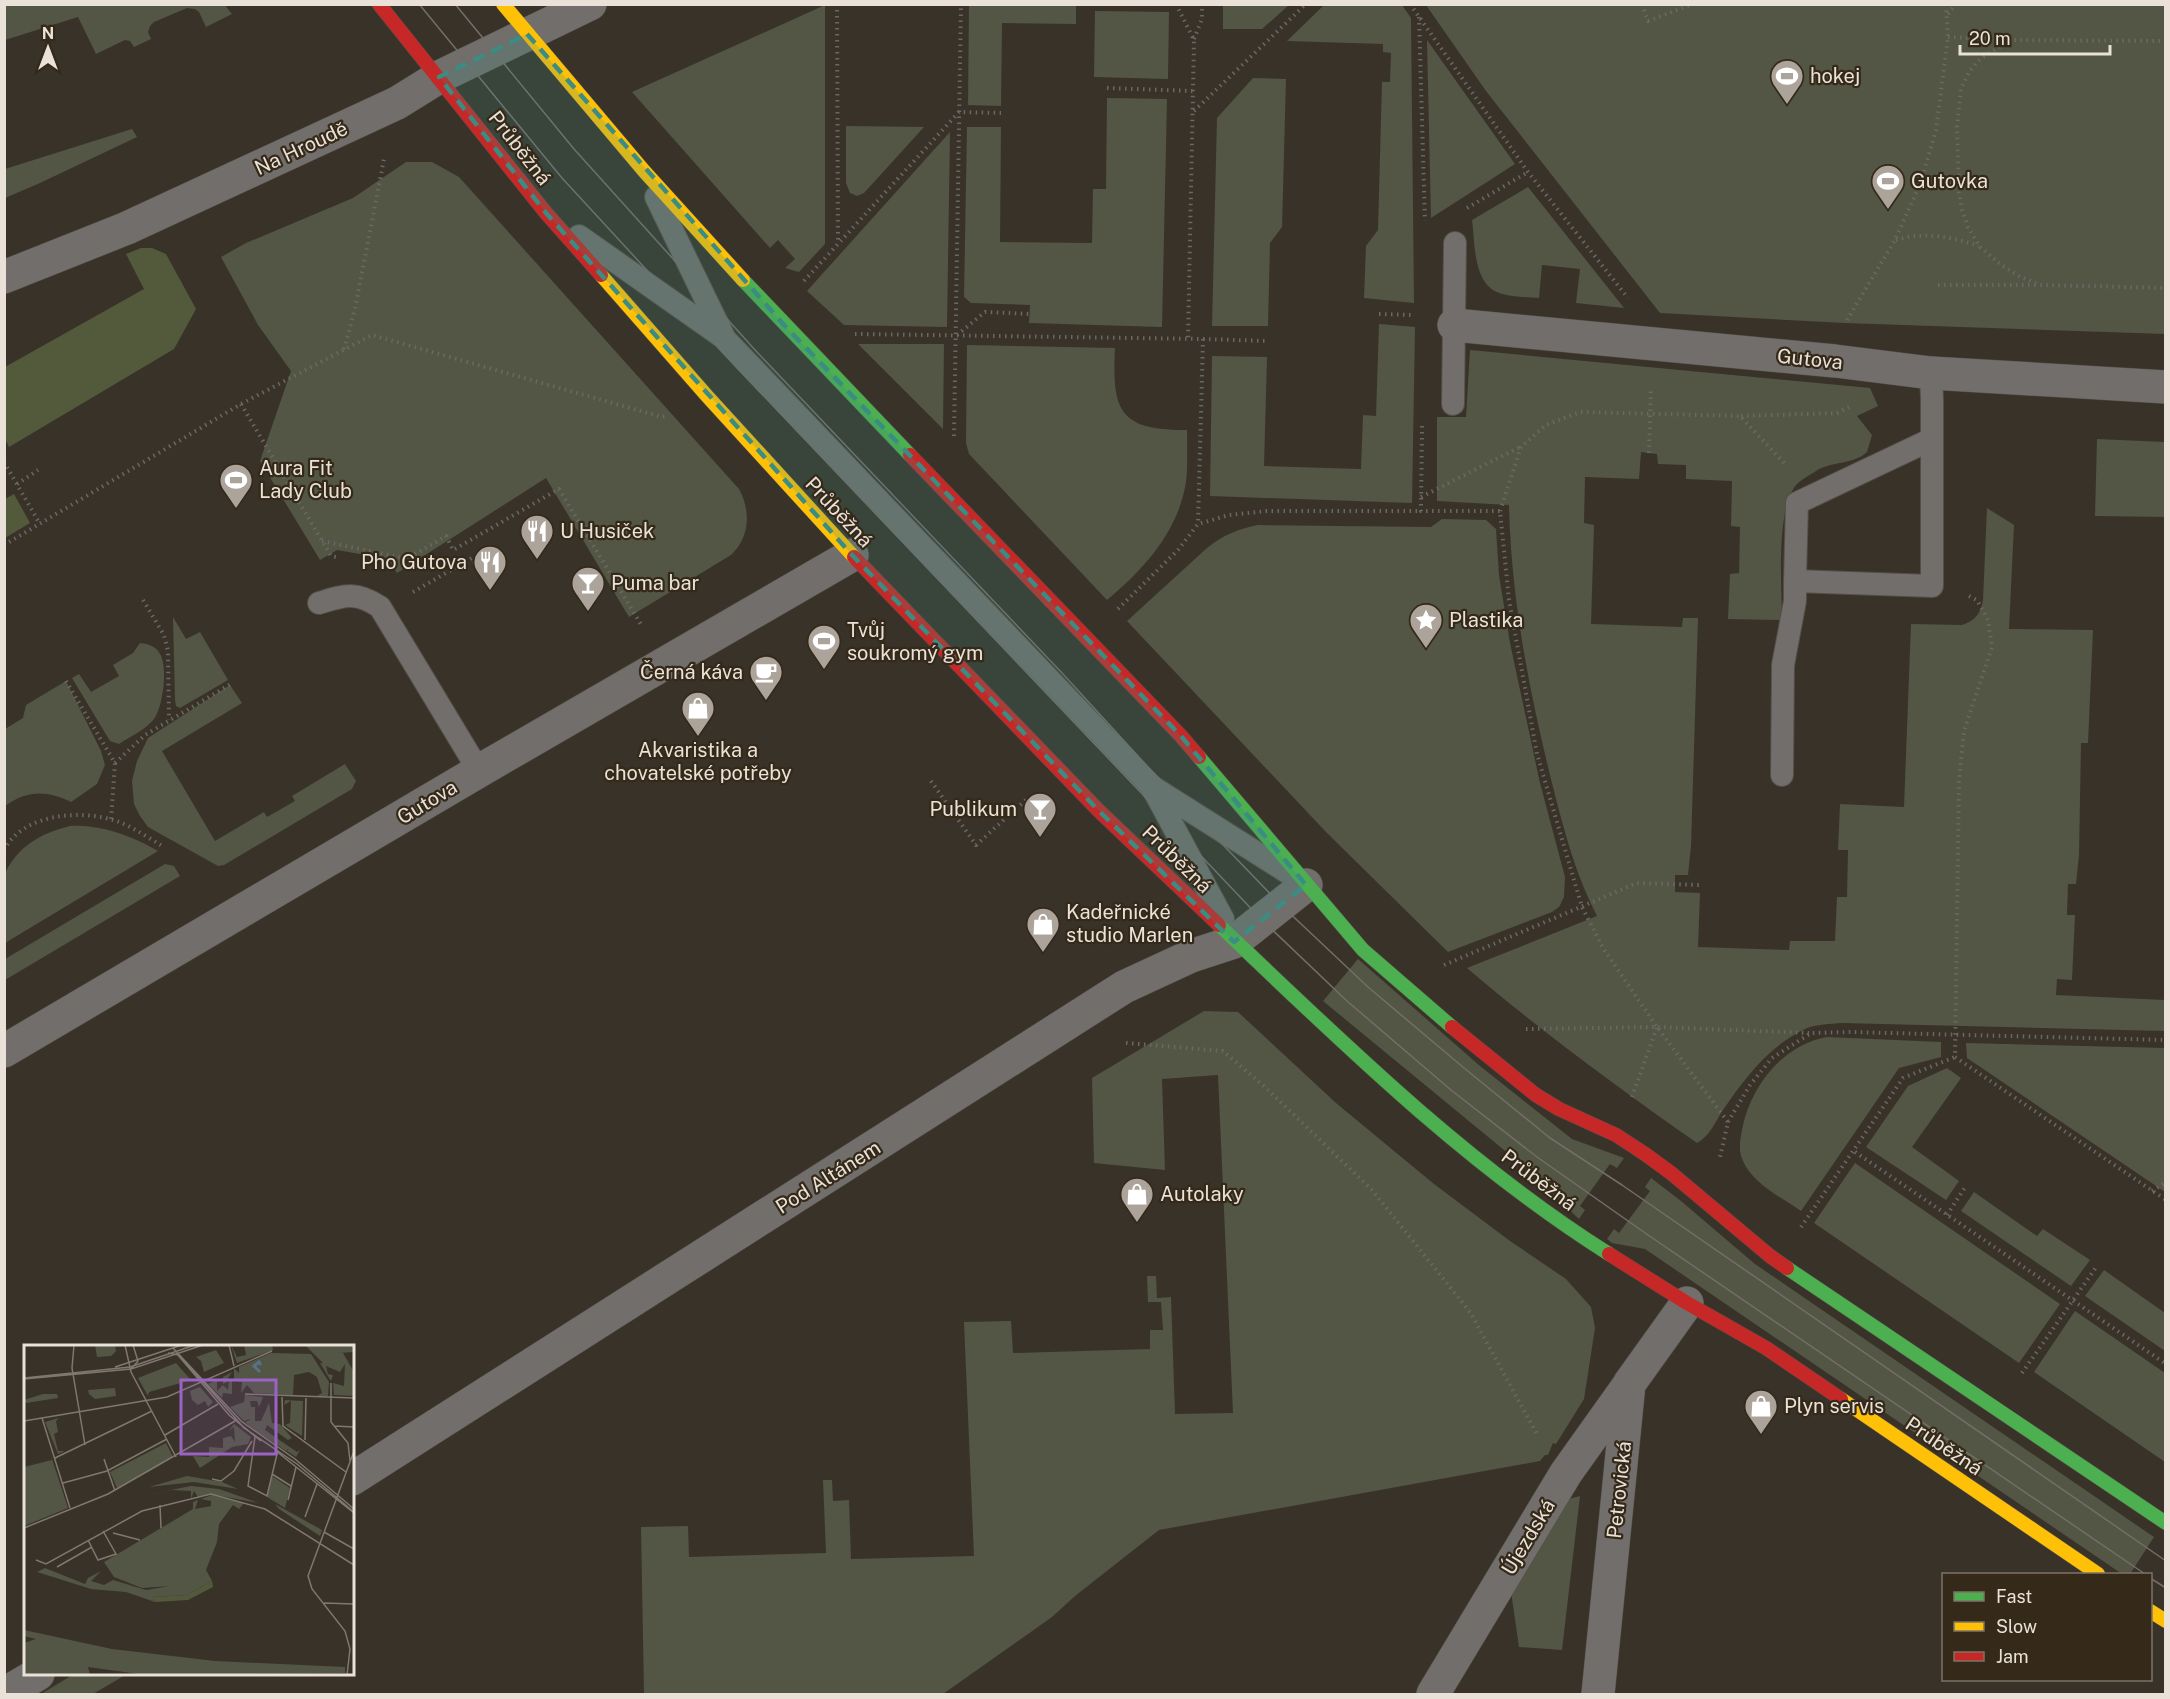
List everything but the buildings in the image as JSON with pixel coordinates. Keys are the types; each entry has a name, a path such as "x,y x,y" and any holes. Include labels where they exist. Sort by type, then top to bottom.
{"main road":[{"name":"Průběžná","path":"379,4 546,213 707,396 852,555 1099,811 1234,942 1416,1108 1511,1184 1584,1238 1687,1303 1767,1348 2095,1573"},
{"path":"502,4 644,171 784,325 1181,736 1363,950 1421,1001 1536,1095 1559,1109 1616,1135 1671,1173 1770,1256 2166,1523"},
{"path":"2152,1612 2166,1621"}],"street":[{"name":"Na Hroudě","path":"4,277 127,228 387,108 439,77 590,4"},
{"name":"Gutova","path":"1439,320 1931,373 2166,387"},
{"name":"Gutova","path":"4,1051 478,771 852,555"},
{"name":"Pod Altánem","path":"354,1478 1124,987 1191,956 1234,942 1306,885"},
{"name":"Petrovická","path":"1598,1695 1629,1384 1687,1303"},
{"name":"Újezdská","path":"1433,1695 1566,1473 1629,1384"},
{"path":"4,1694 36,1675"}],"lane":[{"path":"644,171 724,339"},
{"path":"546,213 724,339 1151,786 1306,885"},
{"path":"1453,404 1439,320 1455,243"},
{"path":"1796,581 1932,586 1931,373"},
{"path":"1782,775 1783,665 1795,601 1797,503 1932,439"},
{"path":"319,603 345,595 365,597 380,607 478,771"},
{"path":"1151,786 1234,942"}],"path":[{"path":"837,4 838,244"},
{"path":"954,438 961,4"},
{"path":"1176,4 1194,40"},
{"path":"1188,339 1194,40 1202,19 1202,4"},
{"path":"1194,111 1306,4"},
{"path":"1410,4 1528,172 1635,307"},
{"path":"1642,4 1648,21 1693,4"},
{"path":"1835,361 1845,323 1895,240 1921,182 1936,130 1948,37 1946,4"},
{"path":"1948,15 1956,4"},
{"path":"1419,17 1425,232"},
{"path":"1948,37 2011,40 2166,41"},
{"path":"2011,40 1980,59 1969,72 1961,89 1958,107 1959,192 1968,227 1980,247 2000,264 2040,285"},
{"path":"1107,88 1193,91"},
{"path":"801,285 958,112 1001,113"},
{"path":"344,350 355,309 384,159"},
{"path":"1466,208 1528,172"},
{"path":"1895,240 1924,235 1943,236 1980,247"},
{"path":"1938,285 2166,288"},
{"path":"956,335 985,312 1030,314"},
{"path":"1379,314 1439,320"},
{"path":"844,334 1267,341"},
{"path":"4,545 241,404 372,335 662,417 670,416"},
{"path":"1198,524 1203,339"},
{"path":"1649,453 1651,398"},
{"path":"241,404 322,541 332,556 340,558"},
{"path":"1421,497 1521,447 1546,425 1580,412 1740,416 1837,413 1856,404"},
{"path":"1740,416 1814,494"},
{"path":"1421,511 1422,417"},
{"path":"1521,447 1500,511 1509,600 1537,754 1582,907 1603,948 1657,1027 1728,1122"},
{"path":"4,462 40,524"},
{"path":"17,484 38,470"},
{"path":"322,541 407,559 446,536 453,550 559,489 643,629"},
{"path":"1114,613 1178,550 1198,524 1228,515 1259,512 1500,511"},
{"path":"409,594 472,558 476,565"},
{"path":"1932,575 1977,600 1988,620 1992,647 1964,731 1959,780 1956,1057"},
{"path":"143,600 164,635 168,651 169,720"},
{"path":"66,681 115,763 111,820"},
{"path":"115,763 139,739 231,684"},
{"path":"931,781 976,845 1034,793"},
{"path":"4,850 21,832 34,824 56,817 78,814 99,816 120,822 165,847"},
{"path":"1444,965 1637,883 1699,885"},
{"path":"1631,1100 1657,1027"},
{"path":"1525,1029 1657,1027 1810,1033 2166,1040"},
{"path":"1720,1160 1728,1122 1750,1085 1772,1058 1810,1033"},
{"path":"1126,1043 1223,1051 1266,1088 1372,1190 1470,1312 1539,1437"},
{"path":"1801,1228 1855,1152 1903,1078 1956,1057"},
{"path":"1956,1057 2166,1200"},
{"path":"1855,1152 2166,1364"},
{"path":"2152,1191 2166,1182"},
{"path":"1947,1215 1966,1186"},
{"path":"2018,1379 2097,1266"}],"highlighted area":[{"path":"527,34 784,325 1181,736 1306,885 1234,942 1099,811 852,555 546,213 439,77"}],"green space":[{"path":"224,4 232,14 206,27 199,12 187,8 154,22 148,32 151,39 134,47 130,41 125,40 96,54 78,17 5,40 5,5"},
{"path":"1223,4 1289,5 1262,29 1223,29"},
{"path":"825,5 825,244 799,272 785,268 795,259 778,240 770,248 632,92"},
{"path":"969,5 1076,5 1076,24 1002,23 1001,106 968,105"},
{"path":"1324,5 1402,5 1411,18 1414,303 1364,298 1366,246 1378,230 1382,82 1390,82 1391,53 1383,52 1383,44 1287,41"},
{"name":"Gutovka","path":"1426,5 2165,5 2165,334 1845,323 1660,313 1486,91"},
{"path":"1095,11 1169,12 1168,79 1094,77"},
{"path":"1427,40 1515,164 1431,218"},
{"path":"1253,78 1286,79 1282,227 1270,243 1268,326 1212,326 1217,118"},
{"path":"1107,98 1167,99 1162,327 1029,323 1030,305 971,303 964,297 967,127 1001,127 1000,242 1092,243 1093,189 1106,189"},
{"path":"846,126 924,127 864,193 857,196 850,193 846,183"},
{"path":"132,129 137,137 5,198 5,169"},
{"path":"950,132 947,327 844,325 807,291"},
{"path":"406,162 432,162 459,177 739,489 743,497 747,524 742,540 731,555 629,617 546,478 397,573 388,559 337,550 320,560 260,461 291,371 258,325 221,257 246,243 353,198"},
{"path":"1528,187 1624,308 1576,303 1580,269 1542,265 1539,298 1503,294 1486,284 1478,268 1472,220"},
{"path":"141,248 152,248 166,254 196,309 174,349 9,447 5,439 5,367 144,289 126,254"},
{"path":"1379,324 1415,327 1412,503 1210,496 1212,356 1267,357 1264,466 1361,469 1363,415 1376,416"},
{"path":"858,344 944,344 943,429"},
{"path":"967,345 1115,348 1115,387 1124,413 1134,421 1147,426 1187,430 1186,482 1175,517 1167,533 1146,562 1107,600 969,454 966,443"},
{"path":"1470,350 1870,388 1878,406 1857,416 1872,435 1867,452 1855,459 1816,471 1797,484 1790,495 1785,511 1781,549 1782,620 1728,619 1730,574 1739,573 1740,527 1731,526 1732,481 1686,479 1686,465 1658,464 1657,454 1641,452 1639,479 1585,477 1584,523 1594,525 1591,624 1682,627 1683,618 1698,618 1691,846 1688,875 1675,875 1675,892 1700,893 1698,947 1789,950 1790,941 1835,941 1837,897 1847,897 1848,850 1838,850 1840,804 1904,807 1911,624 1962,625 1974,619 1979,613 1983,600 1987,508 2014,525 2009,629 2093,630 2088,743 2081,743 2079,855 2076,884 2068,884 2067,915 2075,915 2072,980 2057,979 2056,995 2165,1000 2165,1031 1842,1023 1814,1026 1792,1036 1758,1064 1731,1098 1709,1133 1697,1143 1580,1058 1467,968 1597,916 1566,837 1537,718 1523,647 1513,576 1509,505 1437,501 1437,417 1466,417"},
{"path":"2097,439 2165,442 2165,517 2095,516"},
{"path":"14,494 30,523 5,538 5,499"},
{"path":"1442,519 1486,520 1496,529 1499,575 1510,643 1540,783 1565,877 1564,897 1559,907 1552,912 1448,952 1326,832 1127,621 1213,543 1244,528 1258,525 1431,527"},
{"path":"173,617 186,639 200,632 228,680 180,708 176,706 175,700"},
{"path":"140,643 151,646 160,654 164,668 162,697 154,719 142,730 119,744 110,741 72,678 79,674 91,692 119,676 113,665 133,653"},
{"path":"66,681 101,751 105,765 97,784 71,802 54,795 37,794 21,797 5,806 5,729 23,718 26,705"},
{"path":"230,685 242,703 162,751 215,841 264,812 267,817 295,801 292,796 345,764 356,781 352,789 224,865 218,866 148,827 134,804 132,781 137,761 148,738"},
{"path":"70,826 92,827 116,832 158,851 5,943 4,876 9,866 23,849 40,837"},
{"path":"165,864 174,866 180,876 5,980 5,959"},
{"path":"1358,959 1480,1066 1572,1139 1624,1158 1617,1168 1610,1164 1580,1206 1585,1210 1579,1219 1521,1164 1323,1001"},
{"path":"1204,1011 1238,1012 1336,1103 1434,1184 1510,1241 1566,1279 1591,1307 1595,1328 1584,1399 1556,1444 1553,1443 1548,1455 1540,1461 1159,1530 1052,1617 943,1694 644,1694 641,1527 688,1526 689,1557 826,1553 823,1480 832,1480 833,1501 849,1500 851,1559 974,1556 964,1322 1011,1321 1013,1353 1150,1349 1150,1330 1163,1330 1161,1302 1148,1302 1147,1276 1156,1276 1157,1298 1171,1297 1175,1414 1233,1413 1218,1075 1162,1079 1165,1170 1094,1163 1092,1078"},
{"path":"1827,1037 1941,1042 1941,1057 1899,1068 1801,1211 1753,1177 1741,1157 1741,1138 1752,1098 1771,1070 1796,1049"},
{"path":"1966,1043 2165,1048 2165,1192 1967,1058"},
{"path":"1947,1068 1961,1078 1912,1147 1959,1181 1946,1200 1866,1147 1908,1086"},
{"path":"1855,1163 2060,1304 2019,1363 1814,1223"},
{"path":"1651,1178 1755,1264 2154,1537 2131,1573 2121,1573 1645,1249 1612,1243 1607,1239 1614,1229 1619,1233 1650,1191 1645,1187"},
{"path":"1974,1192 2037,1236 2043,1229 2090,1260 2071,1286 1961,1211"},
{"path":"2104,1270 2165,1313 2165,1351 2085,1296"},
{"path":"2075,1311 2165,1373 2165,1462 2034,1372"},
{"path":"1580,1496 1562,1650 1519,1647 1510,1585 1565,1500"},
{"path":"72,1675 125,1675 93,1694 41,1694"}],"tram line":[{"path":"419,4 562,178 737,368 1262,920 1347,1001 1451,1090 1537,1157 2144,1573"},
{"path":"455,4 574,149 756,351 1063,674 1147,766 1281,905 1368,987 1550,1138 1622,1185 2166,1561"},
{"path":"2152,1579 2166,1588"}],"traffic: fast":[{"path":"743,280 910,455"},
{"path":"1199,757 1363,950 1452,1027"},
{"path":"1219,925 1406,1100 1505,1181 1556,1219 1609,1254"},
{"path":"1787,1268 2166,1523"}],"traffic: slow":[{"path":"503,4 644,171 743,280"},
{"path":"601,275 707,396 854,557"},
{"path":"1841,1399 2097,1573"},
{"path":"2152,1612 2166,1621"}],"traffic: jam":[{"path":"379,4 546,213 601,275"},
{"path":"910,455 1199,757"},
{"path":"854,557 1099,811 1219,925"},
{"path":"1452,1027 1536,1095 1559,1109 1616,1135 1645,1154 1787,1268"},
{"path":"1609,1254 1687,1303 1766,1348 1841,1399"}],"place":[{"name":"hokej","path":"1787,105"},
{"name":"Gutovka","path":"1888,210"},
{"name":"Aura Fit Lady Club","path":"236,509"},
{"name":"U Husiček","path":"537,560"},
{"name":"Pho Gutova","path":"490,591"},
{"name":"Puma bar","path":"588,612"},
{"name":"Plastika","path":"1426,649"},
{"name":"Tvůj soukromý gym","path":"824,670"},
{"name":"Černá káva","path":"766,701"},
{"name":"Akvaristika a chovatelské potřeby","path":"698,737"},
{"name":"Publikum","path":"1040,838"},
{"name":"Kadeřnické studio Marlen","path":"1043,953"},
{"name":"Autolaky","path":"1137,1223"},
{"name":"Plyn servis","path":"1761,1435"}]}
